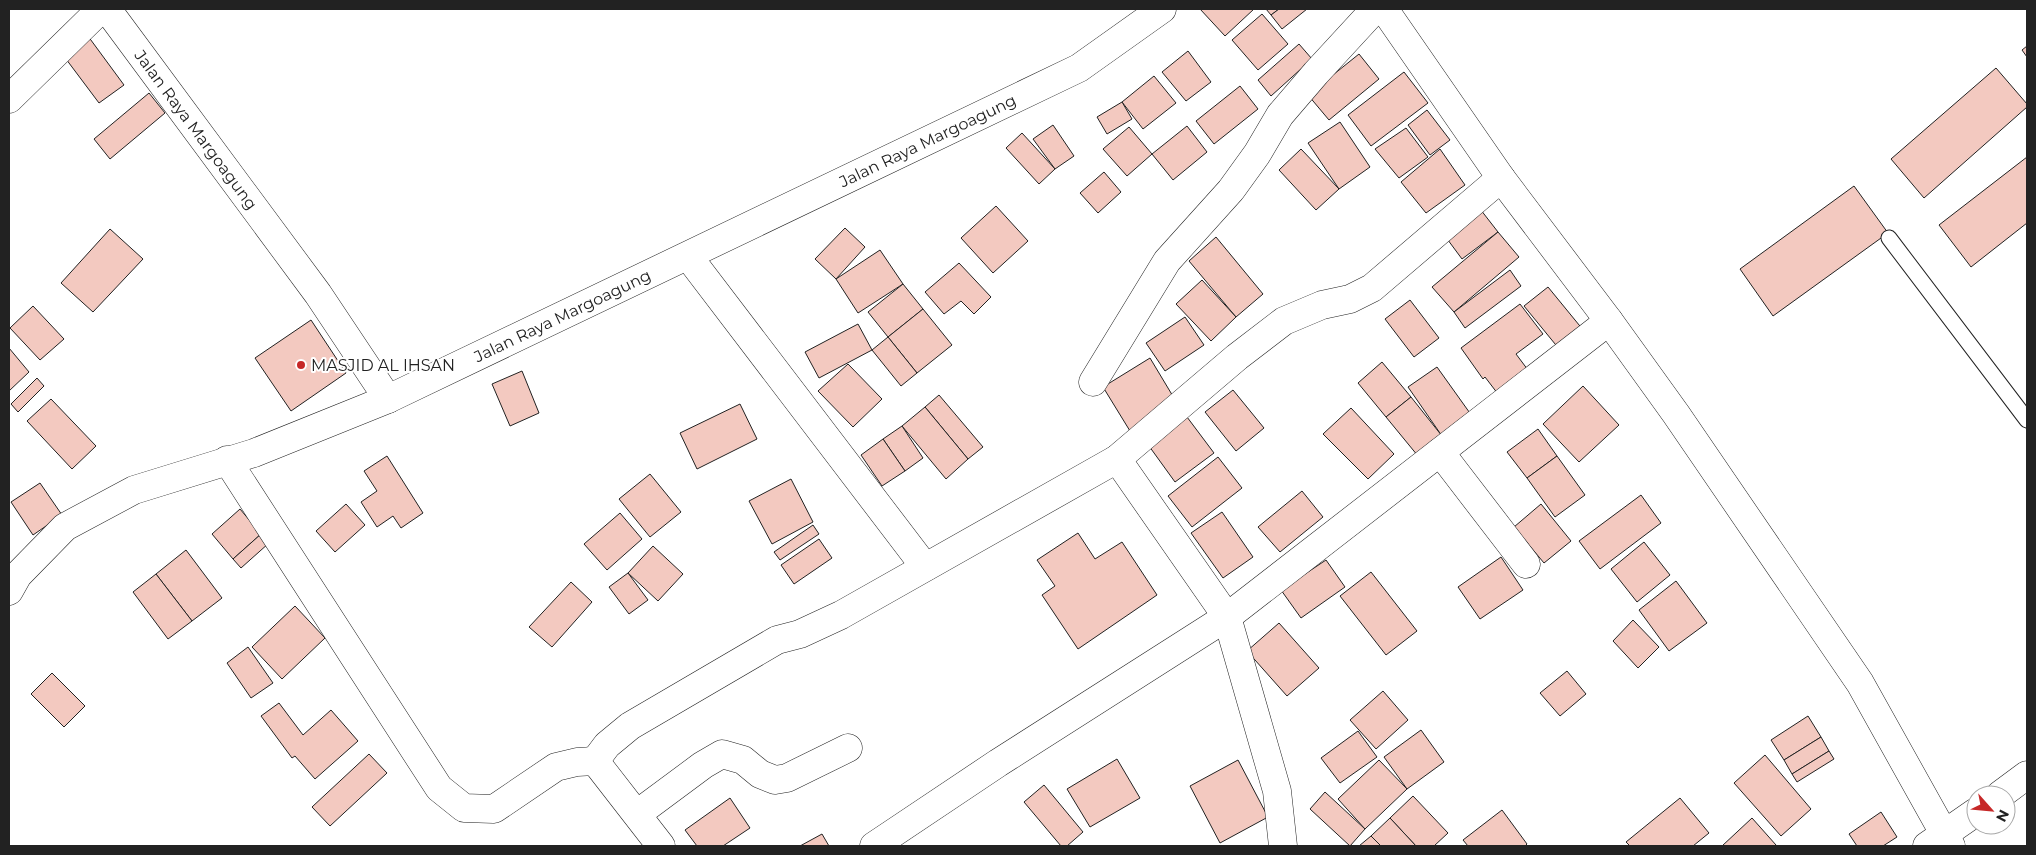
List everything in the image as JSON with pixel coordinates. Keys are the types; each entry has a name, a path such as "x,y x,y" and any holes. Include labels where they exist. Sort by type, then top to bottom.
{"street":[{"path":"9,99 101,9"},
{"name":"Jalan Raya Margoagung","path":"107,9 318,294 388,399 1079,68 1162,9"},
{"path":"1093,382 1167,261 1231,190 1257,154 1280,115 1375,9"},
{"path":"1384,9 1501,178 1609,320 1682,422 1860,683 1941,842 1966,821"},
{"path":"595,762 607,745 630,726 789,637 841,615 1117,459 1237,357 1284,321 1322,305 1350,299 1372,288 1501,178"},
{"path":"688,256 925,568"},
{"path":"874,846 998,763 1227,616 1609,320"},
{"path":"9,591 18,575 65,527 134,490 254,453 388,399"},
{"path":"1440,452 1526,564"},
{"path":"1117,459 1227,616 1276,791 1279,844"},
{"path":"227,460 439,788 464,808 494,809 556,767 577,762 595,762"},
{"path":"637,814 703,765 722,754 743,760 760,774 775,780 788,778 848,748"},
{"path":"595,762 661,846"},
{"path":"2014,785 2027,775"}],"lane":[{"path":"1889,238 2027,420"}],"building":[{"path":"1200,9 1254,9 1225,36"},
{"path":"1266,9 1279,9 1271,15"},
{"path":"1279,9 1307,9 1282,29 1271,15"},
{"path":"1262,14 1288,44 1258,70 1232,40"},
{"path":"85,32 124,85 99,103 60,51"},
{"path":"1299,44 1312,59 1271,96 1258,80"},
{"path":"2027,46 2027,57 2022,50"},
{"path":"1188,51 1211,82 1186,101 1162,72"},
{"path":"1359,54 1379,79 1329,120 1308,95"},
{"path":"1996,68 2027,104 2027,107 1924,198 1891,159"},
{"path":"1404,72 1428,103 1371,146 1348,115"},
{"path":"1154,76 1176,103 1143,129 1122,102"},
{"path":"1240,86 1258,109 1214,144 1196,121"},
{"path":"149,93 165,113 110,159 94,139"},
{"path":"1122,102 1132,119 1107,134 1097,117"},
{"path":"1427,110 1450,140 1430,155 1408,125"},
{"path":"1340,122 1370,167 1339,189 1308,143"},
{"path":"1053,125 1074,156 1055,169 1033,139"},
{"path":"1187,126 1207,152 1173,180 1152,154"},
{"path":"1129,127 1152,154 1127,176 1103,149"},
{"path":"1406,128 1428,157 1399,178 1375,149"},
{"path":"1022,133 1055,169 1039,184 1006,148"},
{"path":"1301,149 1339,189 1316,210 1279,170"},
{"path":"1440,149 1465,185 1426,213 1401,182"},
{"path":"2027,157 2027,223 1971,267 1939,225"},
{"path":"1104,172 1121,192 1098,213 1080,193"},
{"path":"1854,186 1888,233 1773,316 1740,269"},
{"path":"1477,205 1498,232 1462,259 1442,232"},
{"path":"996,206 1028,241 993,273 961,238"},
{"path":"845,228 865,247 836,279 815,259"},
{"path":"110,229 143,259 93,312 61,283"},
{"path":"1498,232 1519,257 1454,312 1432,287"},
{"path":"1216,237 1263,294 1236,317 1189,261"},
{"path":"880,250 903,284 858,313 836,279"},
{"path":"959,263 991,297 974,314 961,301 944,314 925,292"},
{"path":"1510,270 1521,286 1465,328 1454,312"},
{"path":"1202,280 1236,317 1211,341 1176,304"},
{"path":"903,284 923,309 888,337 868,312"},
{"path":"1548,287 1584,331 1560,350 1524,306"},
{"path":"1410,300 1439,338 1414,357 1385,319"},
{"path":"1520,304 1543,334 1516,354 1528,370 1498,394 1485,377 1483,379 1461,348"},
{"path":"33,306 64,339 40,360 10,328"},
{"path":"923,309 952,345 917,373 888,337"},
{"path":"1185,317 1204,345 1165,371 1146,343"},
{"name":"MASJID AL IHSAN","path":"311,320 346,373 291,411 255,358"},
{"path":"858,324 872,350 819,378 805,352"},
{"path":"888,337 917,373 901,386 872,350"},
{"path":"9,348 29,372 9,391"},
{"path":"1150,358 1177,403 1130,431 1103,387"},
{"path":"1382,362 1411,397 1386,417 1358,383"},
{"path":"848,364 882,399 853,427 818,391"},
{"path":"1437,367 1472,416 1442,436 1408,387"},
{"path":"522,371 539,413 510,426 492,384"},
{"path":"37,378 44,386 18,412 11,404"},
{"path":"1583,386 1619,425 1579,462 1543,424"},
{"path":"1233,390 1264,428 1236,451 1205,412"},
{"path":"939,395 983,447 968,459 925,407"},
{"path":"1411,397 1442,436 1418,456 1386,417"},
{"path":"51,399 96,446 72,469 27,421"},
{"path":"740,404 757,439 697,469 680,433"},
{"path":"925,407 968,459 946,479 902,426"},
{"path":"1351,408 1394,454 1368,479 1323,434"},
{"path":"1187,417 1214,453 1175,482 1149,446"},
{"path":"902,426 923,458 905,471 883,439"},
{"path":"1538,429 1557,456 1527,478 1507,452"},
{"path":"883,439 905,471 882,486 861,455"},
{"path":"387,456 423,513 401,528 393,516 377,527 361,502 377,491 364,471"},
{"path":"1557,456 1585,495 1555,517 1527,478"},
{"path":"1218,457 1242,488 1192,527 1168,496"},
{"path":"650,474 681,512 650,537 619,499"},
{"path":"791,479 813,522 772,544 749,501"},
{"path":"40,483 62,515 33,535 11,502"},
{"path":"1302,491 1323,517 1280,552 1258,527"},
{"path":"1641,495 1661,523 1600,569 1579,541"},
{"path":"346,504 365,525 335,552 316,531"},
{"path":"1541,504 1571,541 1544,563 1514,527"},
{"path":"240,509 261,534 233,559 212,534"},
{"path":"1222,512 1253,557 1223,578 1191,533"},
{"path":"620,513 642,539 607,570 584,544"},
{"path":"813,525 819,534 780,560 774,552"},
{"path":"1078,533 1095,559 1122,542 1157,595 1078,649 1042,595 1055,586 1037,560"},
{"path":"261,534 269,543 241,568 233,559"},
{"path":"819,539 832,558 794,584 781,565"},
{"path":"1644,542 1670,575 1637,602 1611,569"},
{"path":"653,546 683,574 658,601 628,573"},
{"path":"186,550 222,598 192,621 156,574"},
{"path":"1501,557 1523,590 1480,619 1458,587"},
{"path":"1326,560 1345,587 1301,618 1281,590"},
{"path":"1371,572 1417,631 1386,655 1340,596"},
{"path":"628,573 648,600 629,614 609,587"},
{"path":"156,574 192,621 168,639 133,592"},
{"path":"1676,581 1707,623 1669,651 1639,610"},
{"path":"571,582 592,602 552,647 529,627"},
{"path":"295,606 325,638 282,679 252,647"},
{"path":"1633,620 1659,647 1638,668 1613,641"},
{"path":"1279,623 1319,668 1287,696 1247,651"},
{"path":"248,647 273,683 251,698 227,663"},
{"path":"1567,671 1586,694 1560,716 1540,693"},
{"path":"52,673 85,706 64,727 31,694"},
{"path":"1383,691 1408,720 1376,749 1350,720"},
{"path":"279,703 303,735 331,710 358,741 315,779 295,756 292,758 261,716"},
{"path":"1808,716 1821,737 1784,760 1771,740"},
{"path":"1421,730 1444,762 1407,789 1384,757"},
{"path":"1358,731 1377,757 1340,783 1321,758"},
{"path":"1821,737 1829,751 1792,774 1784,760"},
{"path":"1829,751 1834,759 1797,782 1792,774"},
{"path":"369,754 387,773 330,826 312,807"},
{"path":"1765,755 1811,809 1781,836 1734,783"},
{"path":"1117,759 1140,798 1090,827 1067,789"},
{"path":"1238,760 1268,817 1220,843 1190,786"},
{"path":"1379,760 1407,789 1365,829 1338,799"},
{"path":"1044,785 1083,832 1067,846 1061,846 1024,802"},
{"path":"1325,792 1365,829 1350,846 1310,809"},
{"path":"1413,796 1448,833 1434,846 1416,846 1390,818"},
{"path":"730,798 750,828 723,846 697,846 685,830"},
{"path":"1680,798 1709,833 1693,846 1630,846 1626,842"},
{"path":"1502,810 1527,844 1525,846 1468,846 1463,840"},
{"path":"1881,812 1897,837 1883,846 1857,846 1849,834"},
{"path":"1390,818 1416,846 1381,846 1371,836"},
{"path":"1752,818 1776,845 1722,846"},
{"path":"822,834 829,846 800,846"},
{"path":"1371,836 1381,846 1359,846"}],"place":[{"name":"MASJID AL IHSAN","path":"301,365"}]}
